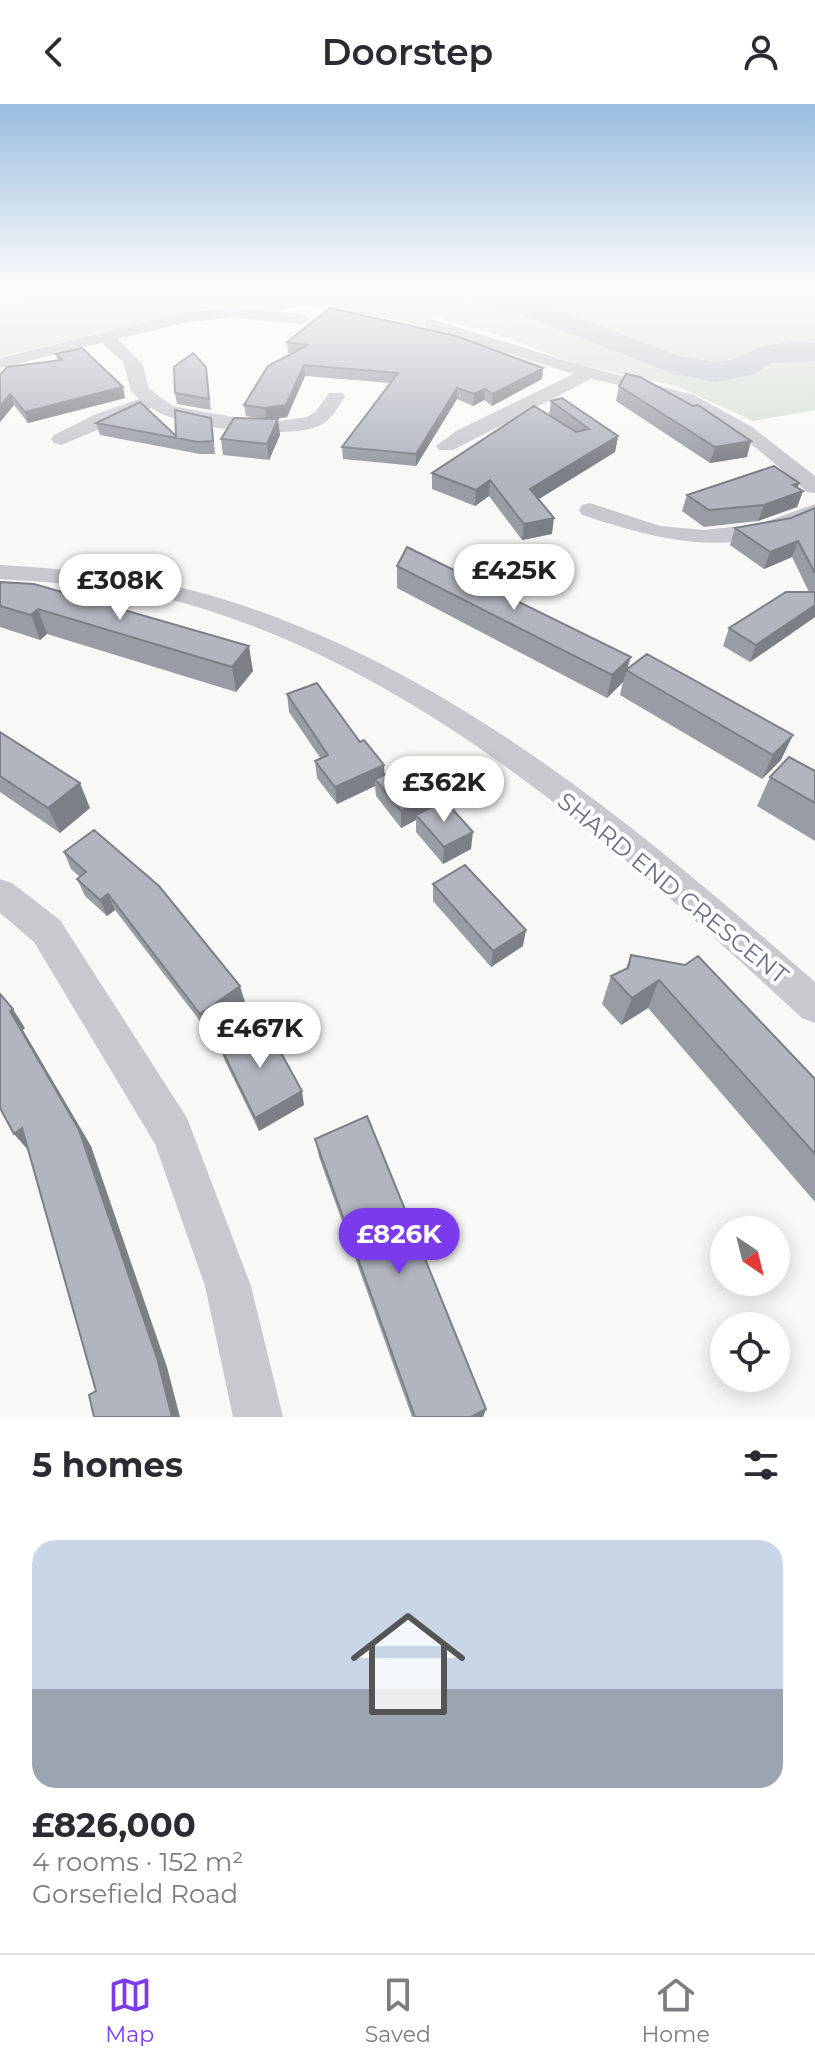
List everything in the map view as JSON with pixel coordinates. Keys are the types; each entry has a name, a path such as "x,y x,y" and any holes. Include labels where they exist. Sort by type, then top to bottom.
{"street":[{"path":"0,363 59,348"},
{"path":"120,348 138,367 140,391 167,411 266,429 312,422 343,398 315,396"},
{"path":"516,348 588,373 668,392 696,403 742,428 811,480"},
{"path":"446,446 479,425 520,405 546,398 588,373"},
{"path":"60,440 103,418 151,401"},
{"path":"590,510 668,535 710,537 755,532 815,511"},
{"name":"SHARD END CRESCENT","path":"0,572 96,579 207,602 332,649 468,727 619,841 763,958 815,1006"},
{"path":"0,893 47,931 172,1133 228,1286 258,1417"}],"shaded area":[{"path":"0,348 37,348 0,357"},
{"path":"534,348 815,348 815,410 753,421 677,386 575,364"}],"building":[{"path":"82,348 123,387 25,412 10,394 0,407 0,375 7,367 62,360 56,354"},
{"path":"302,348 489,348 543,368 493,394 485,389 474,394 457,388 416,454 342,447 398,373 304,365 286,405 265,408 244,405 268,366"},
{"path":"193,353 206,367 209,399 175,393 174,367"},
{"path":"626,374 640,377 693,406 698,405 751,441 715,447 619,386"},
{"path":"562,398 618,436 530,489 554,518 524,524 490,480 476,490 432,473 534,406 576,432 589,429 551,401"},
{"path":"140,402 176,436 175,410 211,418 213,441 198,442 96,423"},
{"path":"234,418 278,419 267,444 221,439"},
{"path":"774,466 799,483 793,485 803,491 764,505 709,510 687,495"},
{"path":"815,508 815,573 798,541 770,552 735,528 791,518"},
{"path":"407,547 631,657 612,675 397,566"},
{"path":"0,582 34,584 249,646 232,667 38,609 31,615 0,606"},
{"path":"786,592 815,592 815,605 756,645 729,628"},
{"path":"647,654 793,735 773,755 626,670"},
{"path":"317,683 360,742 364,740 384,765 335,787 315,761 328,755 287,694"},
{"path":"0,732 80,783 48,808 0,776"},
{"path":"789,757 815,771 815,803 770,777"},
{"path":"403,767 429,797 401,811 375,779"},
{"path":"445,801 473,832 444,847 416,815"},
{"path":"94,830 159,886 240,986 200,1014 108,894 100,900 77,879 86,872 64,852"},
{"path":"465,865 526,930 493,951 433,884"},
{"path":"631,955 685,965 698,956 815,1079 815,1154 659,980 632,998 611,976 628,968"},
{"path":"0,994 13,1009 10,1011 79,1130 157,1358 172,1417 94,1417 89,1395 96,1391 22,1128 14,1134 0,1108"},
{"path":"264,1022 302,1091 255,1118 220,1046"},
{"path":"367,1116 486,1409 471,1417 415,1417 315,1139"}],"waterway":[{"path":"632,348 674,365 716,372 741,368 763,355 798,350 815,352"}]}
